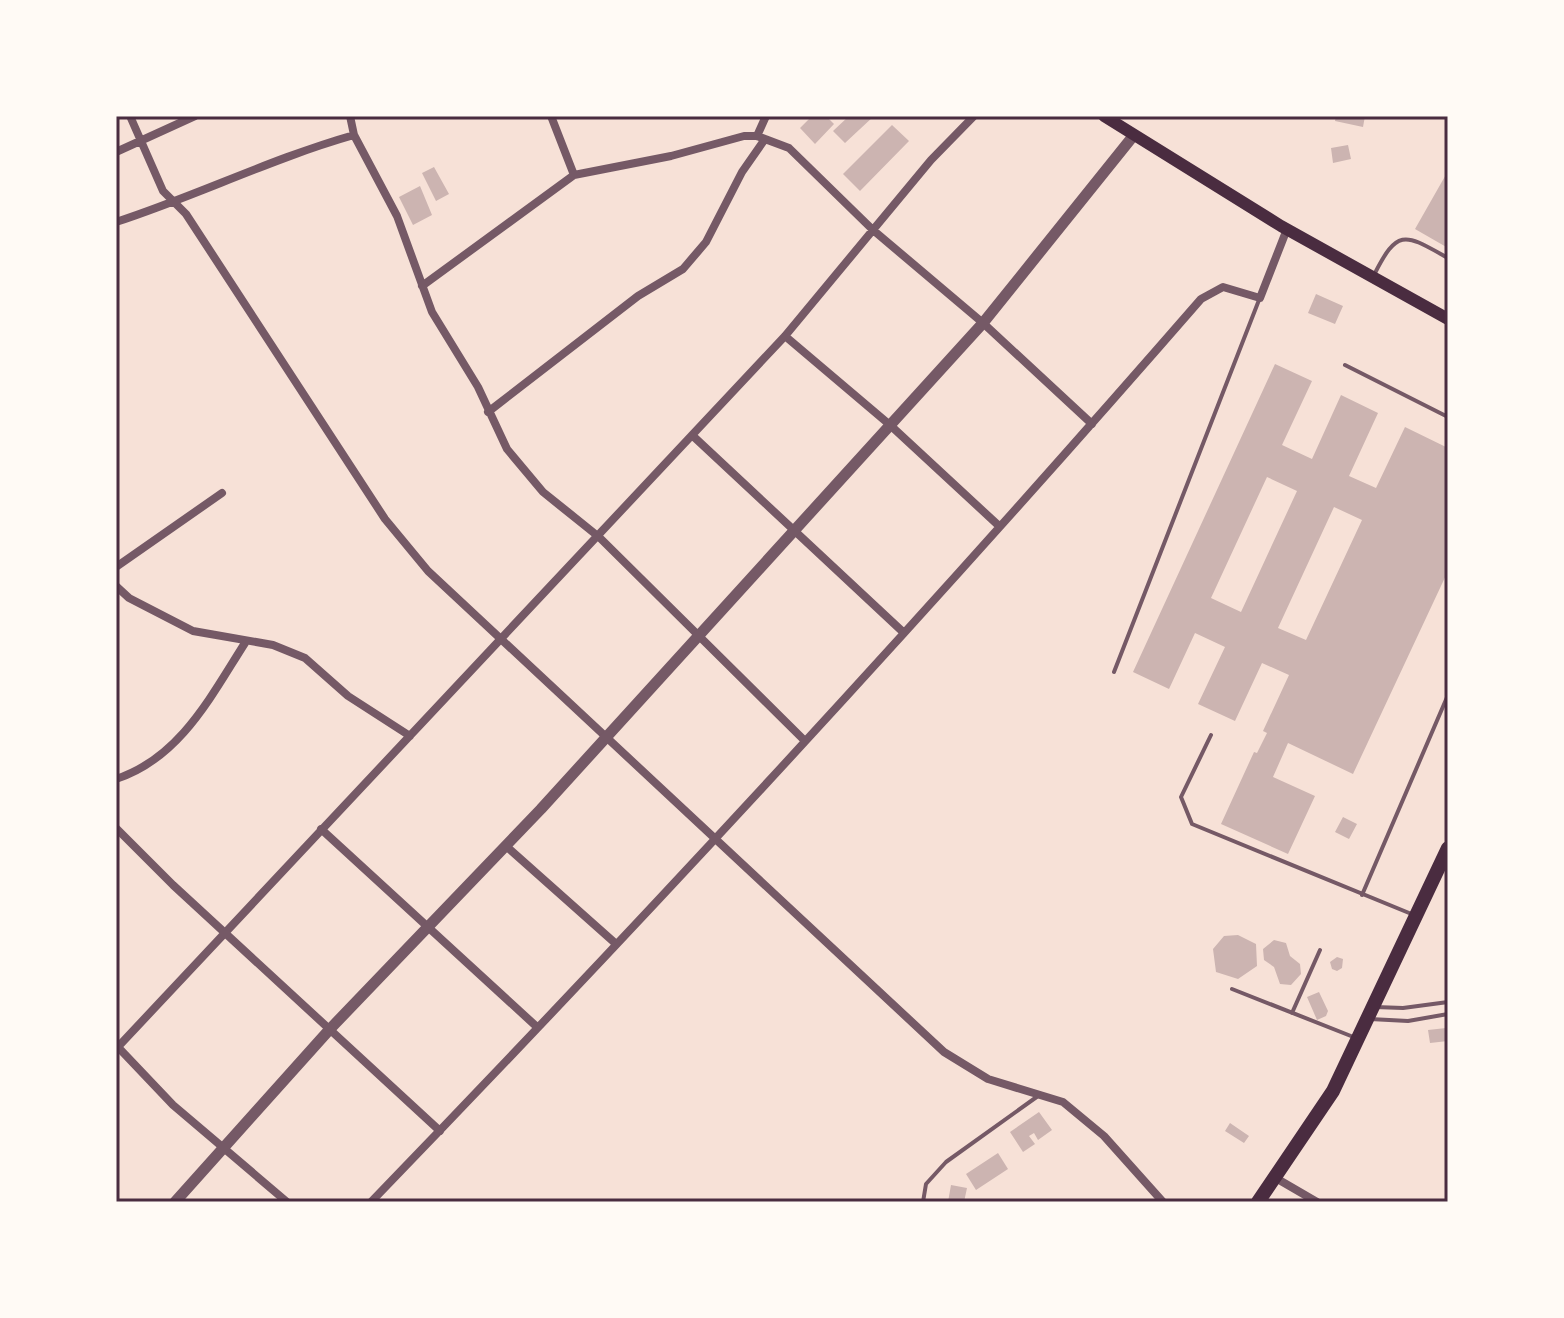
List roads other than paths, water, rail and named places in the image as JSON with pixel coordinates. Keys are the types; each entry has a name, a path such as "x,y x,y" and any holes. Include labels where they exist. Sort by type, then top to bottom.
{"main road":[{"path":"1104,116 1287,229 1448,319"},
{"path":"1258,1202 1333,1091 1448,848"}],"street":[{"path":"130,116 163,191 175,203 243,298 385,519 428,571 605,740 944,1052 988,1079 1063,1102 1104,1136 1163,1202"},
{"path":"116,152 195,116"},
{"path":"350,116 354,135 397,216 432,312 478,387 507,449 543,492 599,537 804,740"},
{"path":"488,412 638,296 683,269 706,242 761,138 766,116"},
{"path":"287,1202 173,1105 117,1047 693,436 785,336 974,116"},
{"path":"553,117 574,175"},
{"path":"116,222 175,203 311,147 354,135"},
{"path":"175,1202 330,1029 605,740 983,323 1134,135"},
{"path":"422,286 574,175 671,156 744,136 761,138 789,148 873,230 983,323 1092,424"},
{"path":"371,1202 713,840 1092,424 1201,299 1223,287 1260,298 1287,229"},
{"path":"785,336 890,425 998,525"},
{"path":"693,436 903,632"},
{"path":"116,567 222,493"},
{"path":"116,586 129,598 193,631 245,643 273,645 305,658 348,696 410,736"},
{"path":"116,779 155,761 180,739 245,643"},
{"path":"116,828 440,1131"},
{"path":"321,829 537,1027"},
{"path":"506,846 615,943"},
{"path":"1274,1177 1317,1202"}],"lane":[{"path":"1373,277 1388,247 1402,238 1412,237 1448,258"},
{"path":"1114,672 1260,298"},
{"path":"1345,365 1448,417"},
{"path":"1362,895 1448,695"},
{"path":"1211,735 1181,797 1192,824 1416,916"},
{"path":"1292,1013 1320,950"},
{"path":"1232,989 1358,1038"},
{"path":"1370,1013 1448,1002"},
{"path":"1370,1013 1408,1021 1448,1014"},
{"path":"923,1202 926,1184 946,1162 1040,1095"}]}
